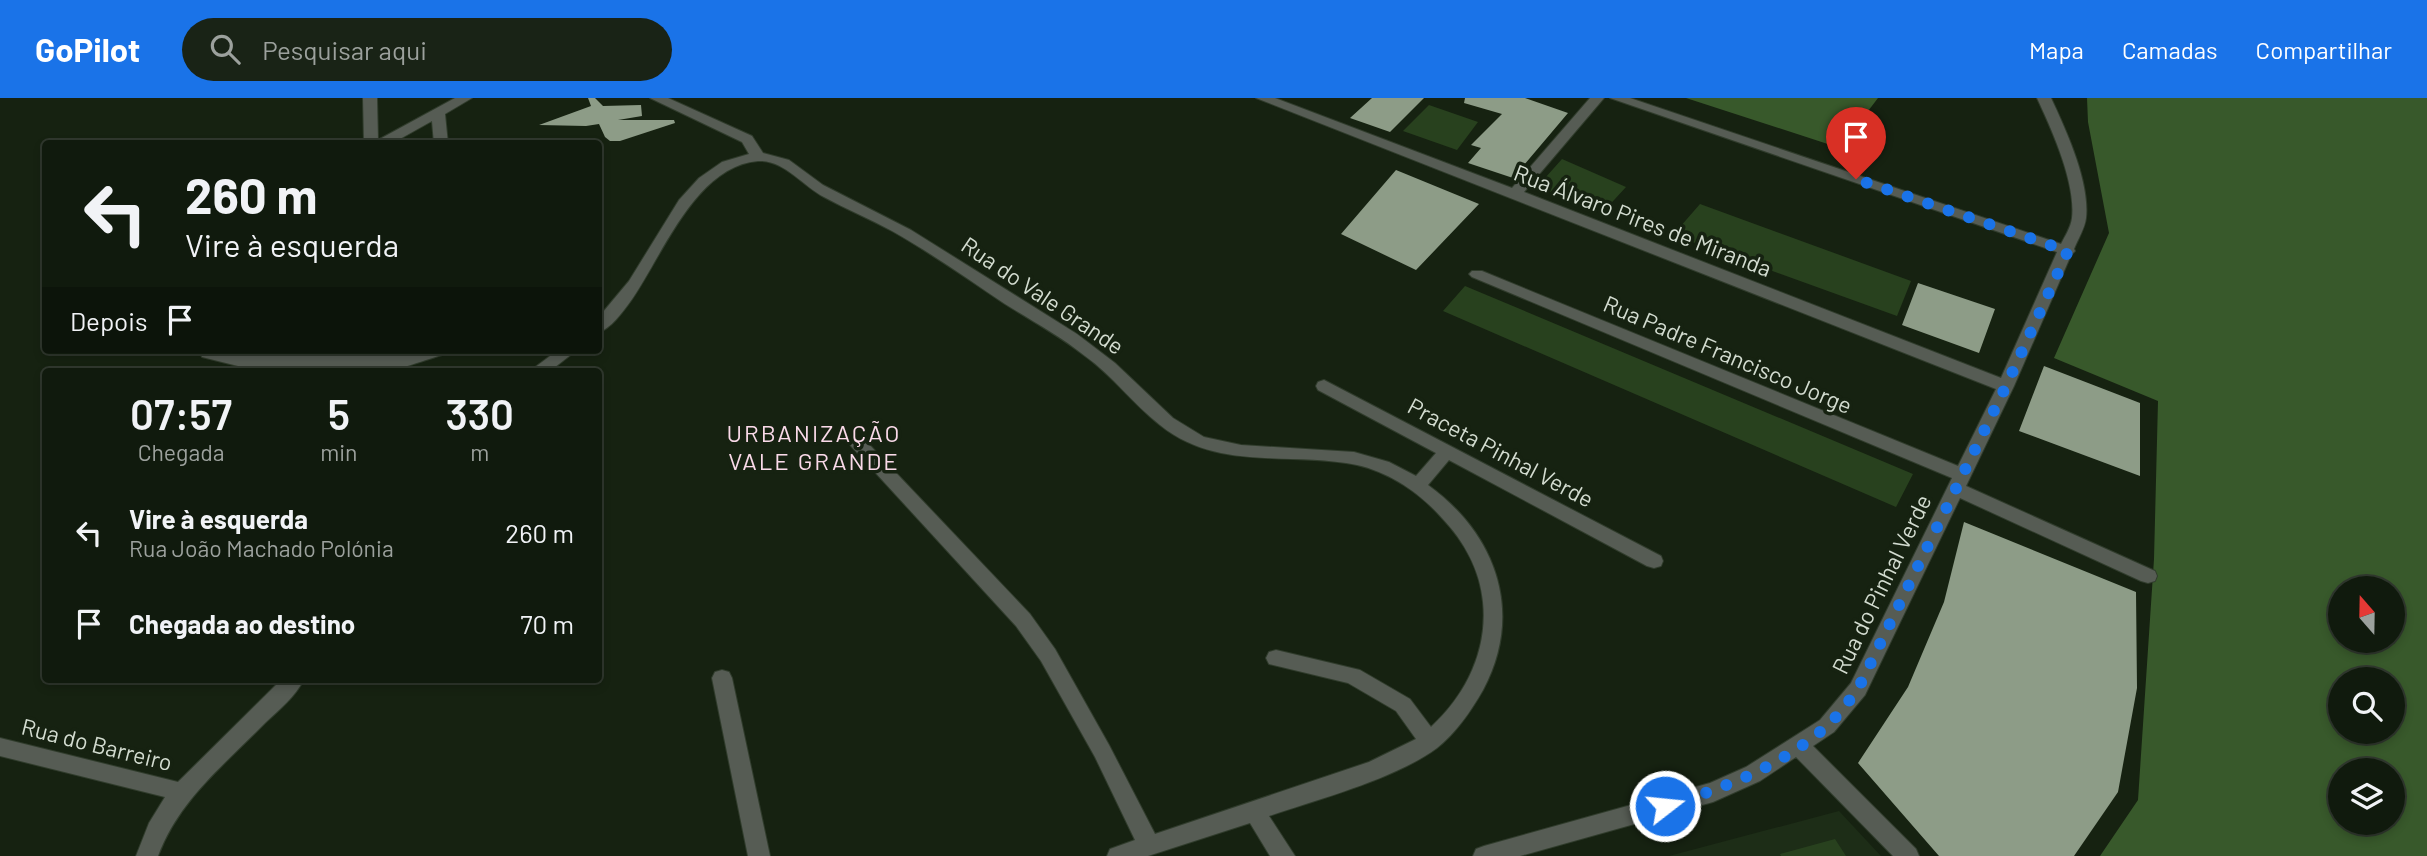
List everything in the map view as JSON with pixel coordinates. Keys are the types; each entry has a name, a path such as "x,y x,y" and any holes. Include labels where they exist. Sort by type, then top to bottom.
{"street":[{"path":"370,98 371,140"},
{"path":"387,140 465,98"},
{"path":"602,323 624,303 681,208 699,188 730,164 757,157 755,148 747,139 657,98"},
{"name":"Rua Álvaro Pires de Miranda","path":"1263,98 2006,386"},
{"path":"1516,194 1597,98"},
{"path":"1617,98 2068,251"},
{"name":"Rua do Pinhal Verde","path":"1484,856 1713,792 1753,774 1799,746 1827,726 1858,689 2006,386 2068,251 2079,220 2079,205 2057,107 2044,98"},
{"path":"438,113 441,140"},
{"name":"Rua do Vale Grande","path":"757,157 776,159 791,166 818,188 905,232 1088,350 1160,415 1188,436 1234,451 1350,457 1395,470 1450,514 1472,543 1492,587 1493,636 1474,688 1459,713 1430,741 1400,759 1256,813 1118,856"},
{"name":"Rua Padre Francisco Jorge","path":"1477,274 1959,482 2148,576"},
{"path":"210,354 242,361 402,360 425,354"},
{"path":"542,368 563,354"},
{"path":"390,368 402,360"},
{"name":"Praceta Pinhal Verde","path":"1324,386 1654,561"},
{"path":"857,442 1023,620 1048,655 1102,751 1149,845"},
{"path":"1417,486 1447,451"},
{"path":"1276,658 1353,676 1404,705 1430,741"},
{"path":"722,678 759,856"},
{"path":"147,856 152,835 182,792 290,683"},
{"path":"1799,746 1908,856"},
{"name":"Rua do Barreiro","path":"0,747 182,792"},
{"path":"1256,813 1284,856"}],"shaded area":[{"path":"1429,105 1478,122 1457,150 1403,131"},
{"path":"1562,159 1626,187 1603,212 1537,187"},
{"path":"1700,204 1911,281 1897,316 1673,235"},
{"path":"1465,286 1913,474 1896,507 1443,311"},
{"path":"1839,811 1881,856 1669,856"},
{"path":"1835,839 1846,856 1780,854"}],"green space":[{"path":"1686,98 1878,98 1840,148"},
{"path":"2087,98 2427,98 2427,856 2100,856 2138,800 2154,559 2158,401 2054,358 2109,233 2088,122"}],"building":[{"path":"588,98 595,98 603,106 641,105 642,116 618,120 674,120 675,123 620,141 610,141 605,137 599,124 539,125 591,106"},
{"path":"1372,98 1424,98 1390,132 1350,118"},
{"path":"1465,98 1525,98 1568,113 1513,178 1468,163 1481,148 1471,145 1502,114 1464,103"},
{"path":"1396,170 1479,204 1416,270 1341,234"},
{"path":"1918,283 1995,309 1979,353 1902,325"},
{"path":"2044,366 2140,403 2140,476 2019,431"},
{"path":"1964,522 2136,592 2137,688 2118,792 2074,856 1939,856 1858,763 1908,687 1944,602"}],"district":[{"name":"URBANIZAÇÃO VALE GRANDE","path":"814,446"}],"route":[{"path":"1665,806 1713,792 1753,774 1827,726 1858,689 2006,386 2068,251 1856,179"}]}
